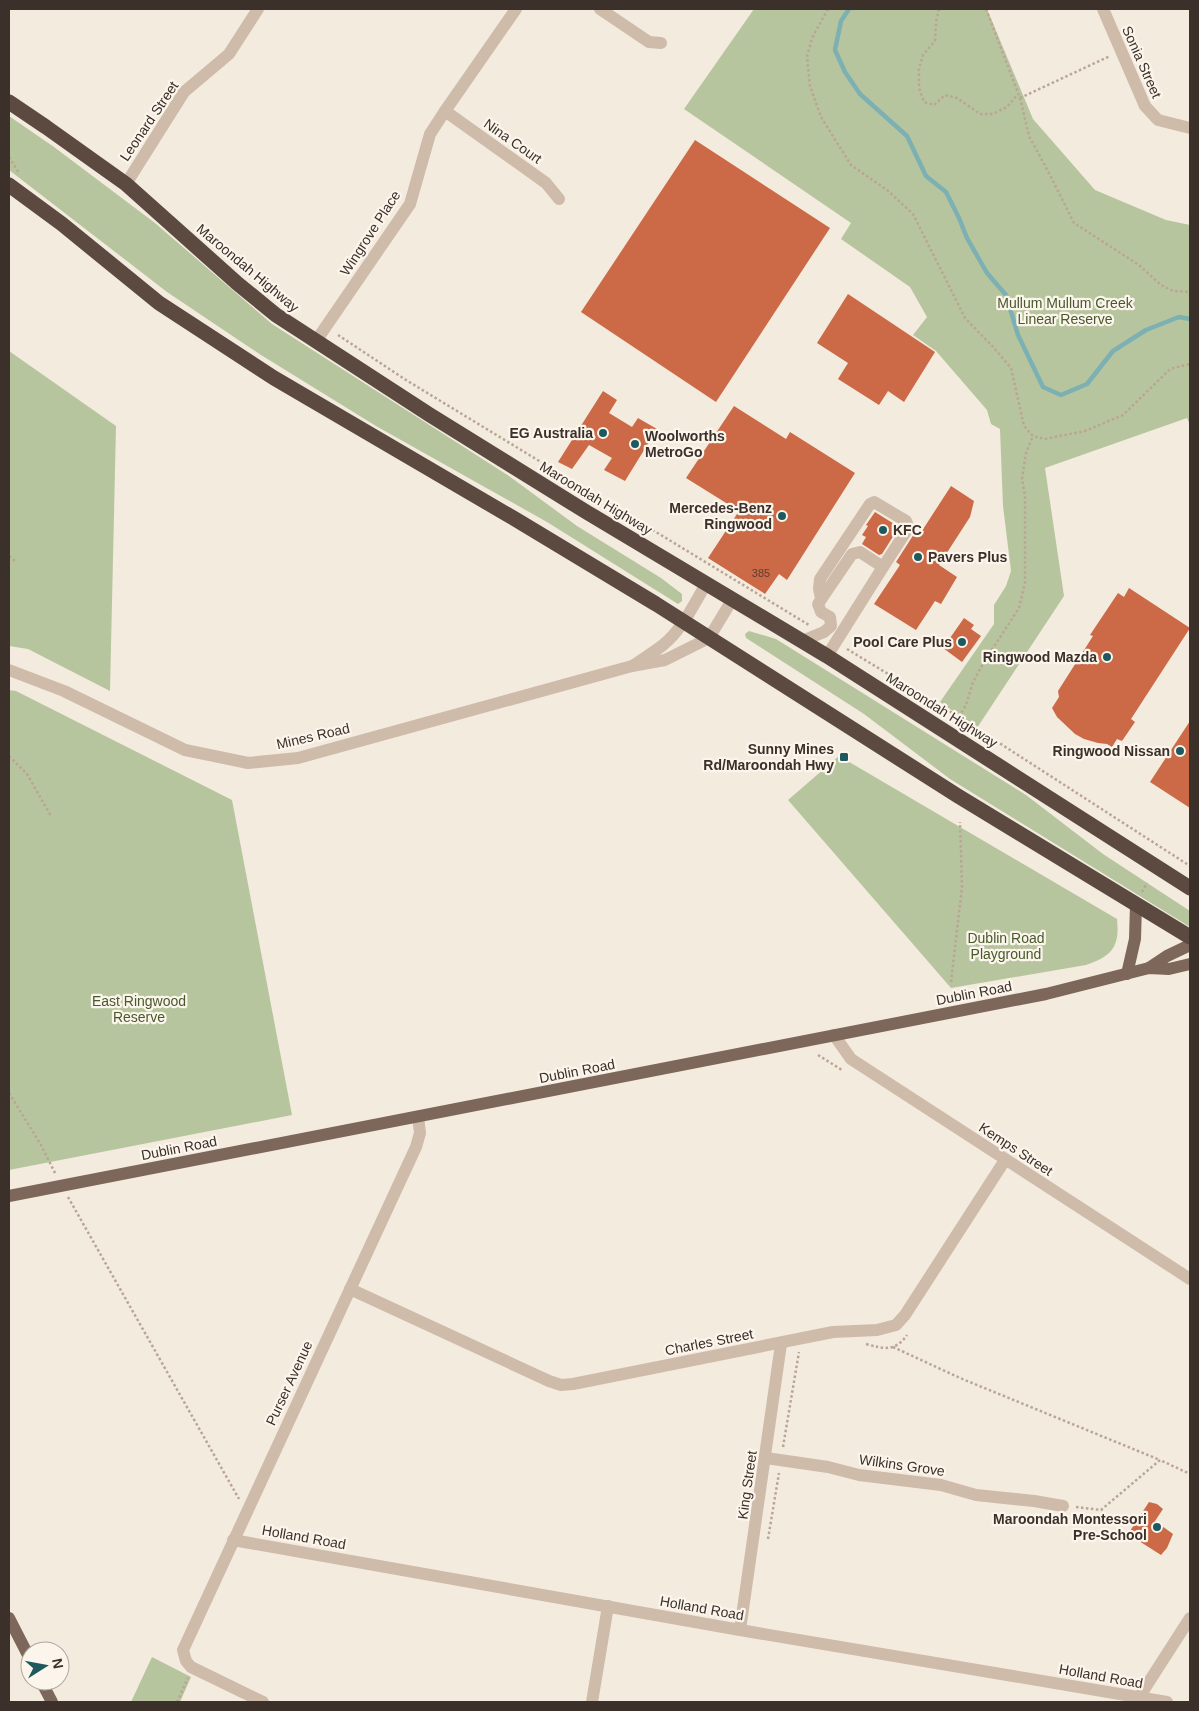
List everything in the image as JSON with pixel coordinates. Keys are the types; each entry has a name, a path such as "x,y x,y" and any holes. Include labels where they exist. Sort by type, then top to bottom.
{"highway":[{"name":"Maroondah Highway","path":"9,102 126,184 238,284 276,314 316,341 438,421 827,656 1190,888"},
{"path":"9,185 62,224 159,303 274,378 516,519 684,621 967,801 1138,900 1190,937"}],"main road":[{"path":"1127,974 1135,939 1138,900"},
{"name":"Dublin Road","path":"1150,968 1167,956 1190,945"},
{"name":"Dublin Road","path":"9,1196 1046,994 1150,968 1169,969 1190,964"},
{"path":"9,1618 21,1641"}],"street":[{"name":"Leonard Street","path":"126,184 184,92 229,54 258,9"},
{"name":"Wingrove Place","path":"316,341 410,204 430,134 516,9"},
{"path":"600,9 649,42 661,43"},
{"name":"Sonia Street","path":"1104,9 1120,51 1145,106 1158,120 1190,128"},
{"name":"Nina Court","path":"445,111 546,183 559,199"},
{"path":"822,598 819,589 820,579 870,504 874,502 906,521 907,530 827,656"},
{"path":"802,642 822,633 831,626 830,617 821,612 818,604 852,554 860,552 883,567"},
{"name":"Mines Road","path":"632,666 664,645 684,621 706,584"},
{"path":"709,638 732,600"},
{"name":"Mines Road","path":"9,670 64,691 185,750 248,763 298,758 632,666 666,660 709,638"},
{"name":"Kemps Street","path":"834,1035 851,1059 1190,1279"},
{"name":"Purser Avenue","path":"190,1665 183,1650 185,1644 416,1147 420,1133 418,1117"},
{"name":"Charles Street","path":"350,1289 548,1381 561,1385 781,1344 833,1332 877,1330 896,1325 905,1316 1006,1160"},
{"name":"King Street","path":"740,1630 781,1344"},
{"name":"Wilkins Grove","path":"766,1458 828,1467 859,1475 941,1485 976,1495 1063,1506"},
{"name":"Holland Road","path":"233,1540 1138,1700 1167,1702"},
{"path":"592,1702 608,1606"},
{"path":"1138,1700 1190,1618"},
{"path":"190,1665 263,1702"}],"path":[{"path":"828,9 812,38 807,57 810,86 821,117 851,165 887,190 913,214 965,318 1010,368 1024,426 1033,436 1044,438 1085,430 1123,415 1170,369 1190,364"},
{"path":"939,9 935,41 923,55 919,68 919,88 924,102 934,105 945,95 957,98 980,114 993,114 1007,107 1018,96 1120,51"},
{"path":"986,9 1018,96 1029,136 1074,223 1139,265 1161,286 1173,291 1190,292"},
{"path":"338,335 406,380 822,633"},
{"path":"959,717 966,705 973,682 980,669 1019,608 1025,583 1025,506 1022,479 1026,453 1033,436"},
{"path":"9,556 15,561"},
{"path":"836,642 959,717 1190,866"},
{"path":"9,756 27,774 50,816"},
{"path":"951,982 962,887 960,822"},
{"path":"1138,900 1147,883"},
{"path":"818,1055 842,1071"},
{"path":"9,1092 41,1145 62,1186 246,1511"},
{"path":"862,1344 882,1348 893,1347 898,1345 908,1332"},
{"path":"893,1347 960,1378 1190,1474"},
{"path":"767,1545 799,1352 807,1350"},
{"path":"1063,1506 1101,1510 1160,1460"},
{"path":"177,1702 190,1665"}],"green space":[{"name":"Mullum Mullum Creek Linear Reserve","path":"754,9 987,9 1033,119 1095,190 1166,220 1190,225 1190,425 1187,418 1045,468 1064,596 977,728 940,702 994,624 994,605 1006,586 1011,571 1003,506 1000,429 991,424 987,410 936,351 913,335 927,317 910,287 841,239 851,223 684,109"},
{"path":"9,116 54,147 155,223 272,324 509,476 577,526 661,578 682,594 682,601 678,604 547,522 376,426 261,355 167,292 9,170"},
{"path":"9,351 116,426 110,691 28,649 9,646"},
{"path":"749,631 776,639 1026,795 1103,854 1190,911 1190,927 950,779 864,714 746,638 745,634"},
{"name":"East Ringwood Reserve","path":"9,690 16,691 232,800 292,1115 9,1170"},
{"name":"Dublin Road Playground","path":"839,756 1117,919 1117,937 1112,949 1102,958 1086,965 951,988 788,800"},
{"path":"152,1657 191,1677 180,1702 131,1702"}],"building":[{"path":"695,140 830,228 716,402 581,312"},
{"path":"848,294 935,352 904,402 888,391 879,405 838,379 848,363 817,343"},
{"path":"603,391 617,400 609,413 632,427 638,418 657,429 625,481 604,470 612,458 589,445 572,469 558,462"},
{"name":"Mercedes-Benz Ringwood","path":"734,406 786,439 790,432 855,473 787,580 779,574 765,594 708,558 739,511 686,478"},
{"name":"Pavers Plus","path":"951,486 974,501 970,517 939,565 957,577 941,604 935,601 916,630 874,604 900,565 896,562 914,534 918,537"},
{"name":"KFC","path":"875,512 899,527 882,554 879,555 862,544 866,537 862,535 868,526 866,525"},
{"path":"1129,588 1190,628 1131,719 1135,722 1122,741 1117,739 1112,747 1107,744 1084,739 1075,734 1057,717 1052,708 1059,697 1058,691 1093,636 1090,635 1118,593 1124,597"},
{"name":"Pool Care Plus","path":"964,618 974,625 971,629 981,636 962,662 943,648"},
{"name":"Ringwood Nissan","path":"1190,721 1190,808 1150,782"},
{"path":"1149,1502 1157,1504 1163,1509 1155,1521 1173,1534 1167,1548 1161,1555 1128,1534"}],"waterway":[{"path":"849,9 841,21 835,50 845,72 860,94 907,136 926,176 946,192 967,238 987,273 1006,295 1018,335 1043,387 1061,395 1087,384 1113,351 1146,330 1179,317 1190,319"}],"place":[{"name":"EG Australia","path":"603,433"},
{"name":"Woolworths MetroGo","path":"635,444"},
{"name":"Mercedes-Benz Ringwood","path":"782,516"},
{"name":"KFC","path":"883,530"},
{"name":"Pavers Plus","path":"918,557"},
{"name":"Pool Care Plus","path":"962,642"},
{"name":"Ringwood Mazda","path":"1107,657"},
{"name":"Ringwood Nissan","path":"1180,751"},
{"name":"Sunny Mines Rd/Maroondah Hwy","path":"844,757"},
{"name":"Maroondah Montessori Pre-School","path":"1157,1527"}]}
